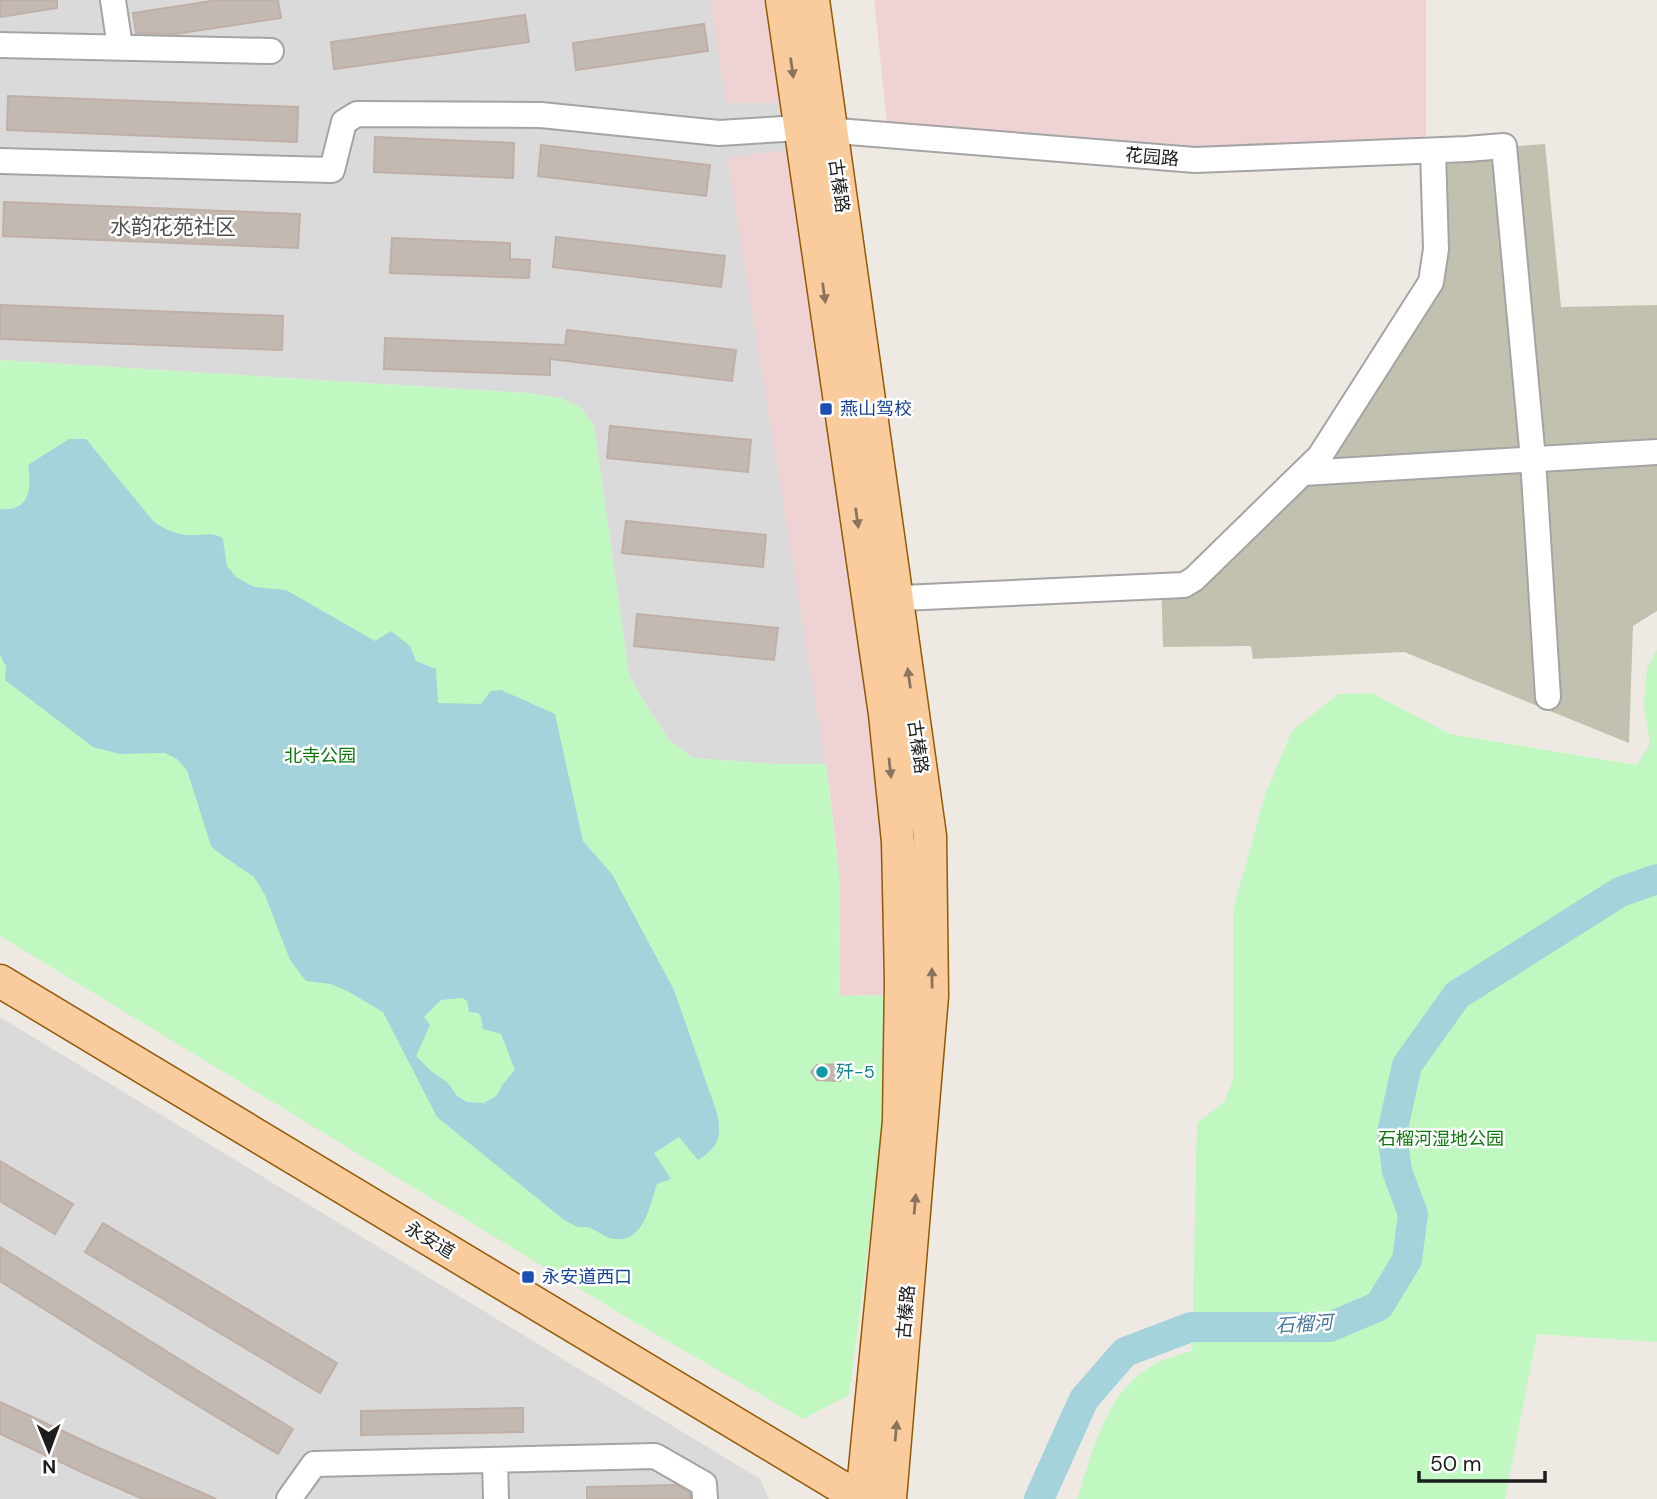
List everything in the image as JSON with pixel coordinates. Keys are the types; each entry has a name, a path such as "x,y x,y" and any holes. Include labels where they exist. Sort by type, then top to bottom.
{"main road":[{"name":"古榛路","path":"782,0 800,128 883,599 930,836 932,996 890,1499"},
{"name":"古榛路","path":"813,0 831,131 883,599 885,715 898,842 901,980 899,1121 862,1499"},
{"name":"永安道","path":"0,981 862,1499"}],"street":[{"path":"113,0 120,47"},
{"path":"0,45 271,51"},
{"name":"花园路","path":"0,161 332,170 344,122 357,114 541,115 719,133 800,128 1195,160 1433,151 1504,145 1533,459"},
{"path":"883,599 1184,585 1194,579 1320,456 1431,282 1436,249 1433,151"},
{"path":"1303,473 1657,452"},
{"path":"1533,459 1548,697"},
{"path":"289,1499 314,1464 654,1456 704,1484 705,1499"},
{"path":"495,1460 496,1499"}],"shaded area":[{"path":"0,0 710,0 726,102 780,103 787,150 727,158 826,764 775,764 693,758 669,740 629,675 594,426 581,408 561,398 527,393 0,360"},
{"path":"710,0 765,0 780,103 726,103"},
{"path":"874,0 1426,0 1426,162 889,140"},
{"path":"1545,144 1561,307 1657,305 1657,611 1633,626 1629,743 1404,652 1253,659 1251,646 1163,647 1161,576 1186,575 1286,484 1425,278 1427,153"},
{"path":"787,150 873,724 889,869 890,995 840,996 839,873 830,792 727,158"},
{"path":"0,1017 760,1479 769,1499 0,1499"}],"green space":[{"name":"北寺公园","path":"0,360 527,393 561,398 581,408 594,426 629,675 669,740 693,758 775,764 826,764 839,873 840,996 890,995 887,1101 849,1395 803,1419 631,1320 0,936"},
{"name":"石榴河湿地公园","path":"1657,649 1657,1342 1537,1334 1505,1499 1077,1499 1095,1443 1123,1391 1136,1377 1152,1366 1192,1351 1197,1123 1224,1102 1233,1080 1233,910 1266,792 1292,731 1338,694 1372,693 1450,734 1637,765 1650,744 1644,705 1647,668"}],"water":[{"path":"69,439 86,439 154,522 180,534 214,535 223,539 227,566 236,577 254,587 286,590 375,641 391,631 410,646 416,661 436,669 438,703 481,704 491,691 501,690 555,714 583,841 612,874 674,990 717,1113 719,1135 715,1146 698,1160 679,1137 654,1153 671,1179 657,1184 644,1221 632,1235 624,1239 614,1239 589,1227 577,1226 564,1220 437,1117 383,1012 331,984 306,981 290,960 265,895 254,877 211,846 187,770 177,759 165,753 120,754 93,747 5,680 6,667 0,654 0,509 18,507 27,497 30,482 28,465","holes":["462,998 467,1001 469,1012 478,1013 481,1017 483,1029 501,1034 515,1070 496,1096 484,1103 467,1102 457,1096 448,1083 416,1056 430,1025 424,1017 441,1000"]}],"building":[{"path":"0,0 57,0 57,8 0,17"},
{"path":"218,0 278,0 281,18 175,34 136,33 133,13"},
{"path":"525,15 529,42 334,69 331,42"},
{"path":"704,24 708,51 576,70 573,43"},
{"path":"8,96 298,107 297,142 7,130"},
{"path":"375,137 514,143 513,178 374,172"},
{"path":"541,145 710,165 706,196 538,176"},
{"path":"4,202 300,214 298,248 3,236"},
{"path":"556,237 725,256 721,287 553,267"},
{"path":"392,238 510,243 510,259 530,260 529,278 390,273"},
{"path":"0,305 283,316 282,350 0,339"},
{"path":"567,330 736,350 732,381 550,359 550,375 384,369 385,338 565,345"},
{"path":"610,426 751,440 748,472 607,458"},
{"path":"626,521 766,535 763,567 622,553"},
{"path":"637,614 778,628 774,660 634,646"},
{"name":"歼-5","path":"840,1064 837,1072 840,1081 817,1080 811,1072 817,1065"},
{"path":"0,1161 73,1204 55,1234 0,1201"},
{"path":"103,1223 337,1363 320,1393 85,1252"},
{"path":"0,1247 293,1429 278,1454 0,1281"},
{"path":"0,1402 216,1499 143,1499 86,1474 0,1434"},
{"path":"523,1408 523,1432 361,1435 361,1411"},
{"path":"676,1485 690,1493 690,1499 587,1499 587,1487"}],"waterway":[{"name":"石榴河","path":"1039,1499 1084,1399 1125,1352 1191,1327 1330,1327 1379,1306 1407,1260 1413,1214 1397,1171 1392,1133 1407,1065 1457,995 1620,892 1657,879"}],"place":[{"name":"燕山驾校","path":"826,409"},
{"name":"歼-5","path":"822,1072"},
{"name":"永安道西口","path":"528,1277"}],"district":[{"name":"水韵花苑社区","path":"173,227"}]}
